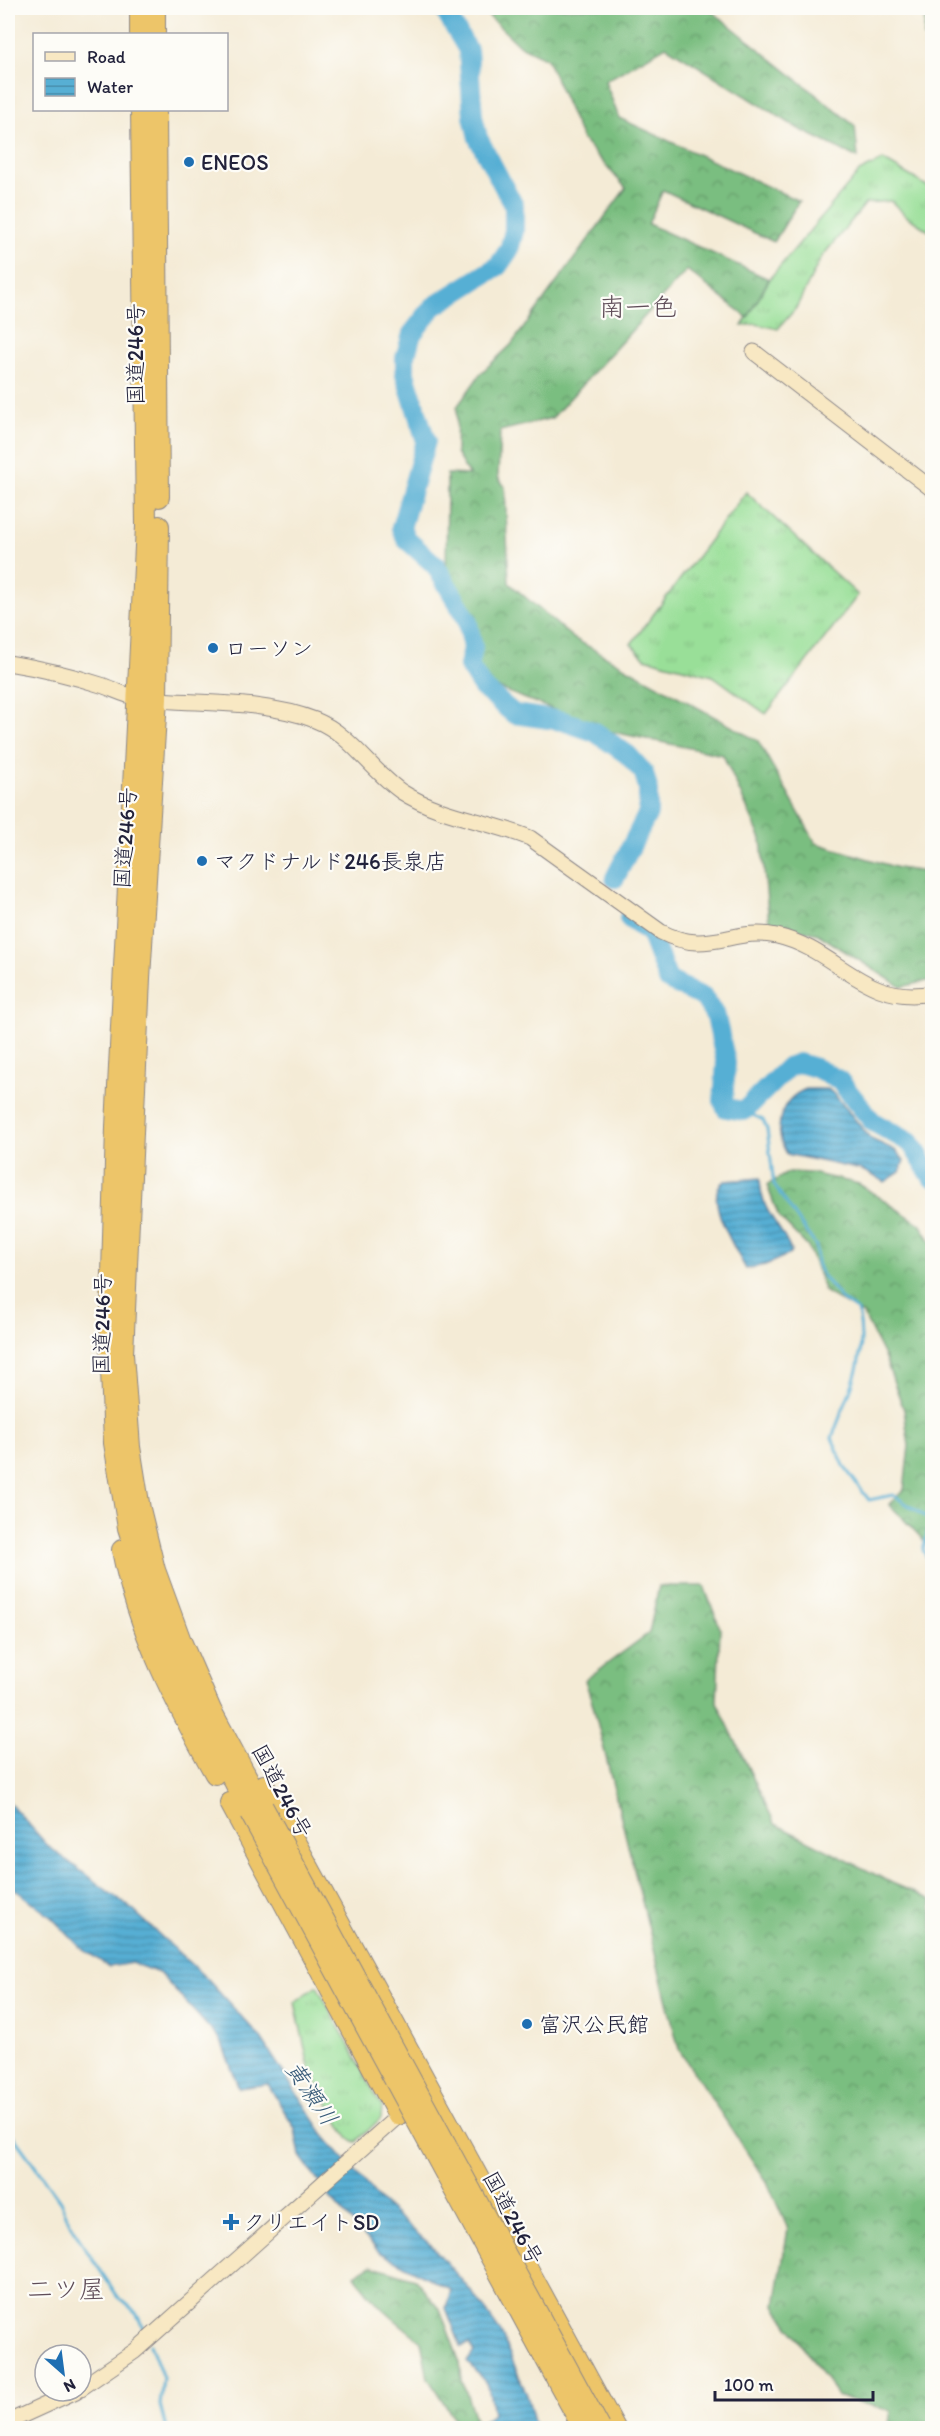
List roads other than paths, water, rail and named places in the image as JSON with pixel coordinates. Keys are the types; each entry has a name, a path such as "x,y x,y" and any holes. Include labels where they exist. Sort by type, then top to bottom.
{"highway":[{"path":"140,8 140,33"},
{"path":"155,8 155,33"},
{"name":"国道246号","path":"141,111 146,526 116,1138 110,1347 114,1443 128,1528 167,1648 600,2428"},
{"name":"国道246号","path":"156,111 160,352 157,699 141,966 123,1354 130,1447 140,1509 155,1570 181,1641 256,1810 583,2428"},
{"path":"114,1443 106,1462 128,1580 151,1643 186,1723 398,2115"},
{"path":"140,1509 189,1637 238,1737 615,2428"}],"street":[{"path":"754,352 933,489"},
{"path":"8,663 61,673 137,698 273,709 316,720 339,733 378,773 402,792 440,811 509,829 530,838 661,932 676,940 693,944 748,935 776,936 820,954 879,990 897,996 933,993"},
{"path":"93,2381 148,2340 398,2115 430,2089"},
{"path":"8,2422 50,2403"}],"water":[{"path":"806,1089 828,1089 835,1095 871,1139 895,1150 904,1160 900,1172 885,1182 862,1170 787,1154 780,1135 781,1117 789,1100"},
{"path":"760,1178 767,1209 791,1251 790,1254 765,1265 746,1269 723,1223 716,1197 718,1188 725,1181"},
{"path":"8,1801 48,1846 134,1911 208,1980 260,2037 326,2138 382,2203 432,2246 476,2297 500,2331 527,2395 536,2428 483,2428 477,2425 493,2413 488,2385 467,2362 474,2352 469,2344 461,2347 446,2308 451,2290 379,2252 329,2196 300,2156 295,2129 268,2084 239,2088 221,2041 159,1973 132,1963 109,1967 80,1947 52,1918 8,1884"}],"waterway":[{"path":"443,8 468,50 473,116 478,138 514,206 514,231 509,250 498,266 433,307 412,334 405,358 405,374 426,441 401,528 406,539 435,565 467,619 473,648 469,666 482,687 514,714 563,721 595,732 628,755 644,773 648,789 648,813 615,878"},
{"path":"629,918 650,933 668,980 704,998 716,1017 726,1063 723,1101 726,1108 744,1111 788,1067 799,1063 816,1068 839,1080 873,1122 911,1143 932,1177"},
{"path":"744,1111 763,1120 767,1129 774,1185 816,1246 817,1263 822,1275 843,1301 858,1311 861,1329 859,1361 832,1438 845,1468 869,1500 893,1495 931,1520 923,1550 932,1566"},
{"path":"8,2129 60,2201 72,2228 118,2297 136,2312 146,2335"},
{"path":"150,2344 163,2378 160,2405 166,2428"}],"place":[{"name":"ENEOS","path":"189,162"},
{"name":"ローソン","path":"213,648"},
{"name":"マクドナルド246長泉店","path":"202,861"},
{"name":"富沢公民館","path":"527,2024"},
{"name":"クリエイトSD","path":"231,2222"}],"district":[{"name":"南一色","path":"638,307"},
{"name":"二ツ屋","path":"66,2289"}],"water label":[{"name":"黄瀬川","path":"312,2093"}]}
